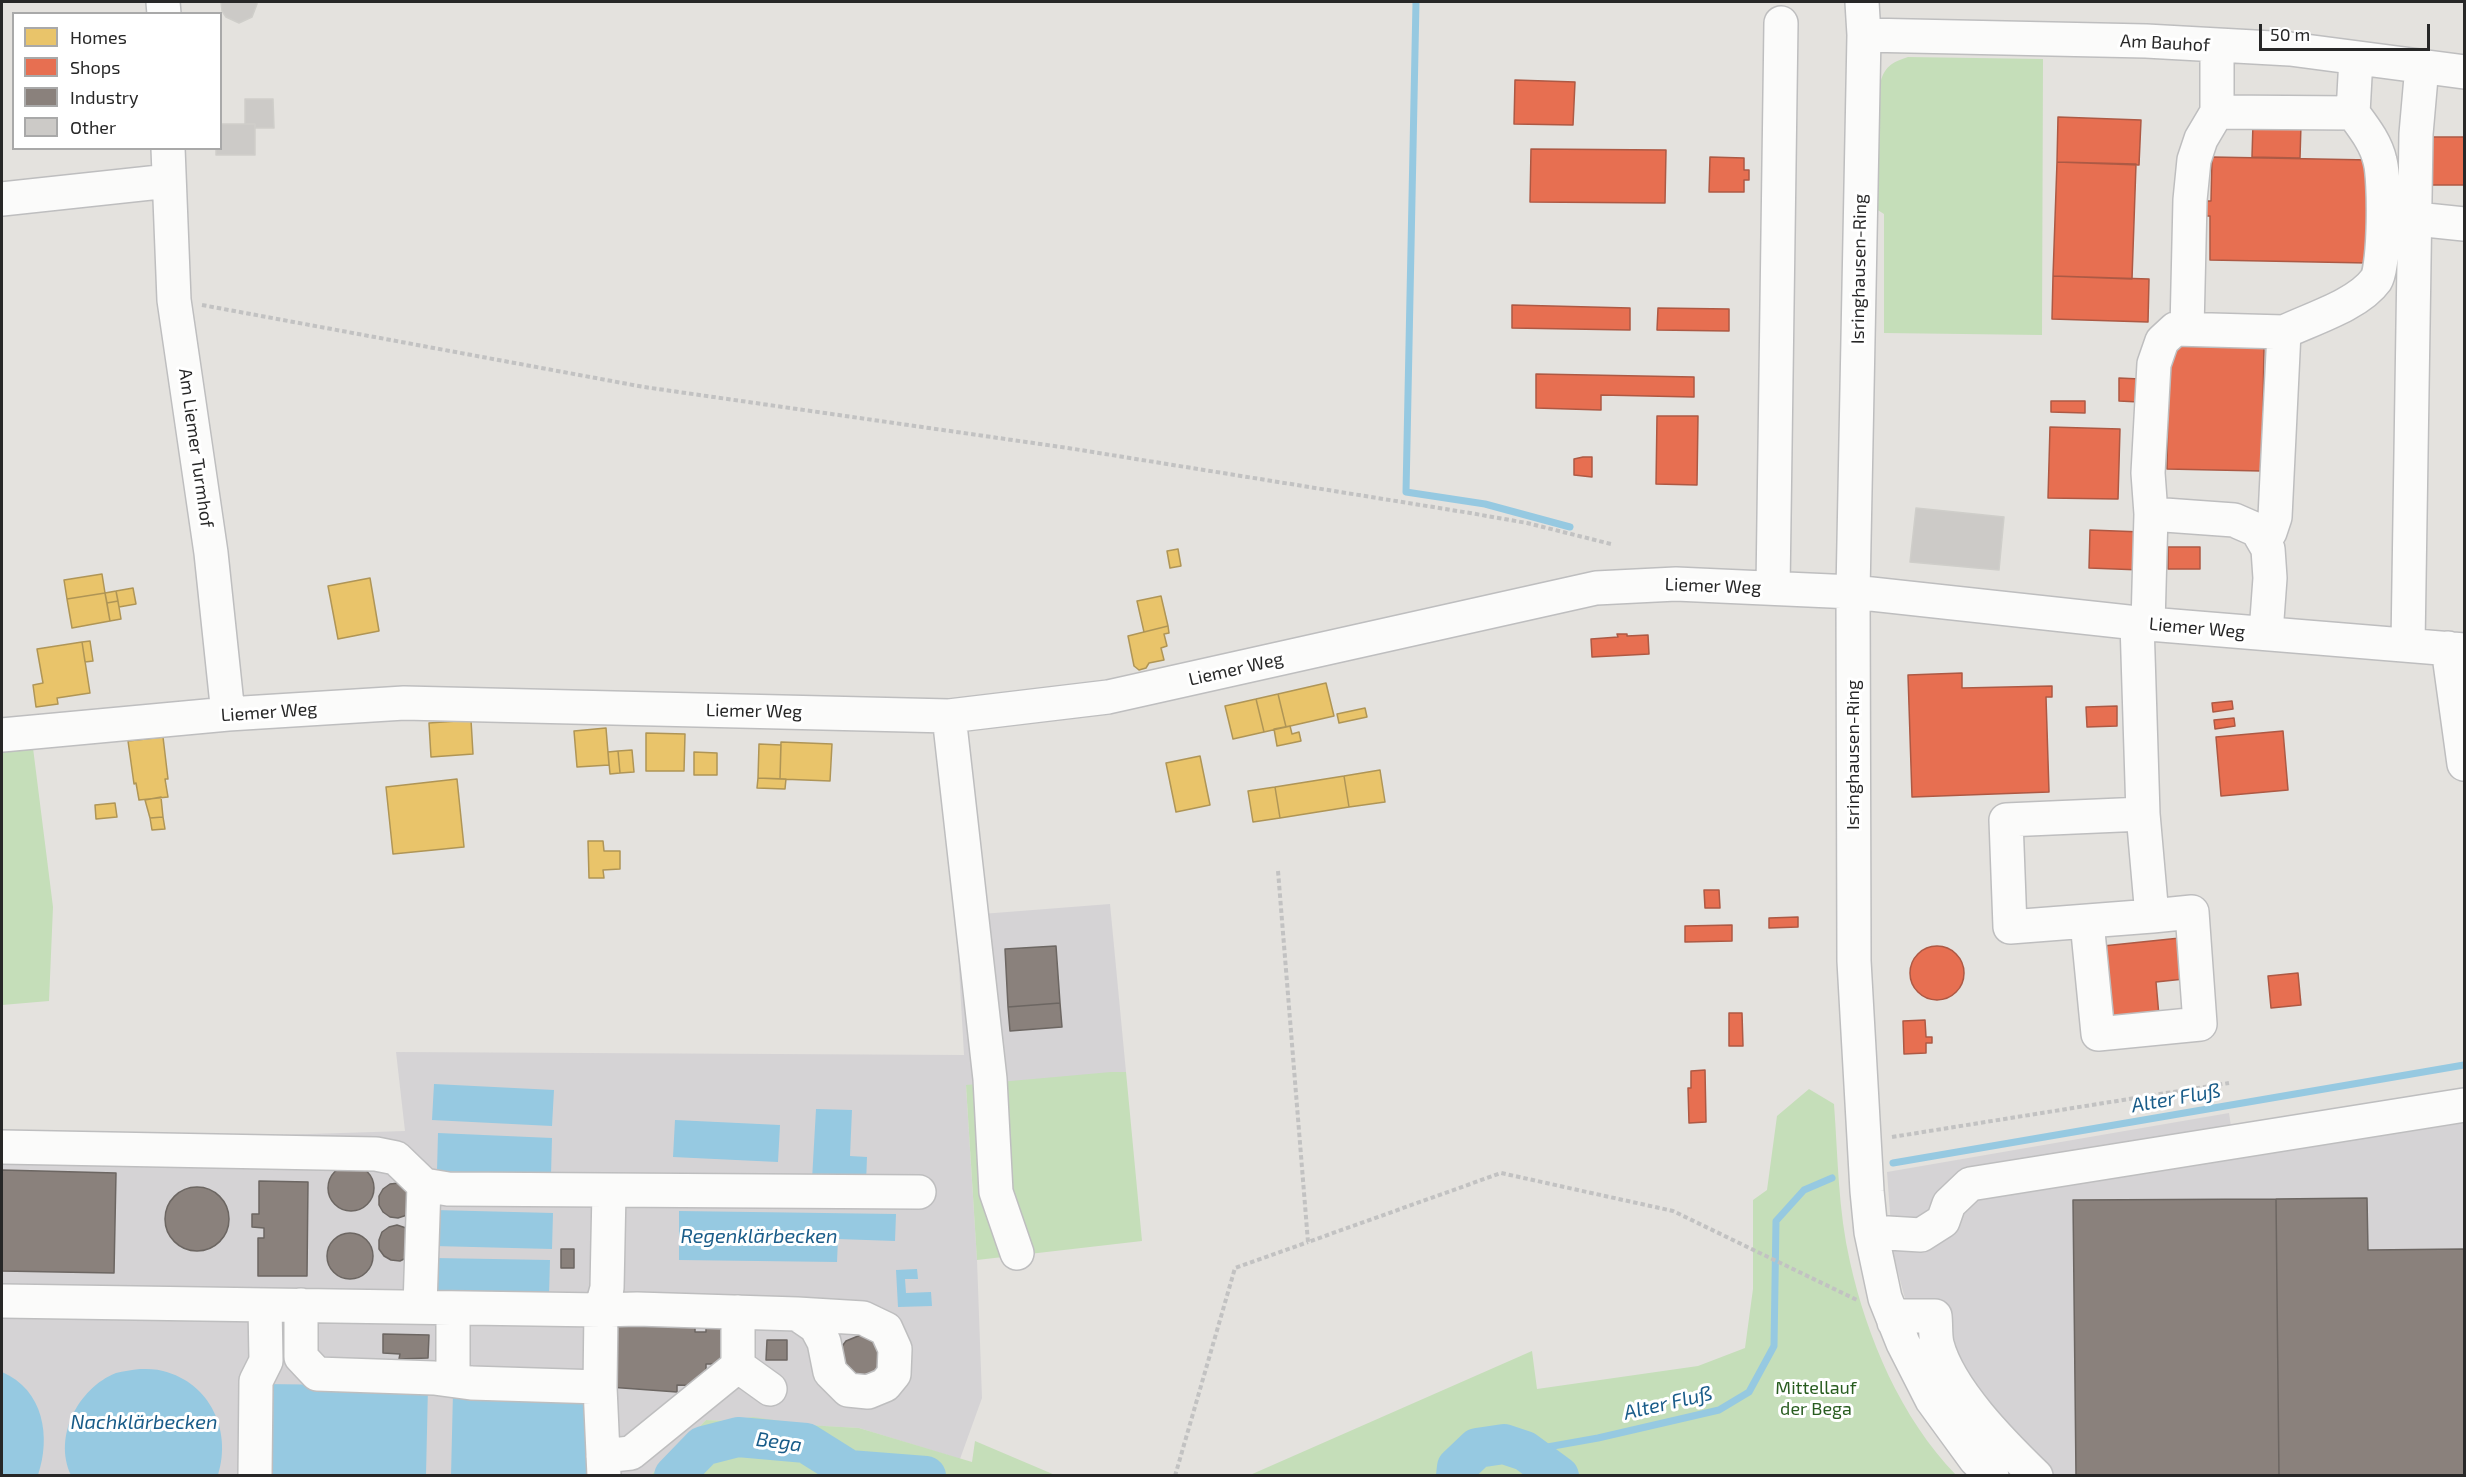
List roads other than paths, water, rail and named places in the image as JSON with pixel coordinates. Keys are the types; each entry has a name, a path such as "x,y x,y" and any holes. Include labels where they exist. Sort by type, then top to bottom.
{"street":[{"name":"Isringhausen-Ring","path":"1862,2 1864,35 1853,592 1854,961 1871,1233 1889,1310 1932,1400 1975,1460 1992,1476"},
{"path":"1773,588 1781,23"},
{"name":"Am Bauhof","path":"1864,35 2146,41 2290,49 2464,72"},
{"path":"2187,329 2190,200 2194,160 2201,139 2217,112 2217,45"},
{"path":"2152,916 2143,814 2142,623 2151,514 2148,473 2154,364 2162,341 2175,328 2284,332 2355,299 2376,279 2382,259 2381,162 2373,141 2353,113 2355,58"},
{"path":"2408,645 2416,134 2422,66"},
{"path":"2217,112 2353,113"},
{"name":"Am Liemer Turmhof","path":"168,150 174,300 211,553 228,714"},
{"path":"2,199 169,181"},
{"path":"2415,219 2464,224"},
{"path":"2264,541 2275,517 2284,332"},
{"path":"2151,514 2234,520 2257,530 2268,549 2270,578 2266,633"},
{"name":"Liemer Weg","path":"2,735 228,714 404,703 949,716 1108,697 1596,588 1676,584 1853,592 2142,623 2456,649"},
{"path":"2456,649 2464,764"},
{"path":"949,716 990,1079 996,1192 1017,1253"},
{"path":"2087,922 2098,1034 2200,1024 2192,912 2010,927 2006,820 2143,814"},
{"path":"1871,1233 1921,1235 1943,1221 1949,1204 1970,1184 2464,1105"},
{"path":"2,1147 376,1154 396,1158 424,1185 448,1189 919,1192"},
{"path":"420,1306 424,1185"},
{"path":"609,1191 607,1288 601,1310 600,1387 604,1466 631,1453 738,1366"},
{"path":"2,1301 637,1309 797,1314"},
{"path":"255,1476 256,1381 266,1361 265,1305"},
{"path":"301,1305 301,1357 317,1374 434,1378 471,1383 600,1387"},
{"path":"453,1308 453,1380"},
{"path":"1889,1310 1904,1316 1935,1316 1937,1344 1954,1379 1995,1436 2036,1476"},
{"path":"738,1312 738,1366"},
{"path":"738,1366 770,1389"}],"water":[{"path":"434,1084 554,1090 552,1126 432,1120"},
{"path":"816,1109 852,1110 850,1156 867,1157 866,1183 812,1180"},
{"path":"675,1120 780,1125 778,1162 673,1157"},
{"path":"438,1133 552,1138 551,1175 437,1171"},
{"path":"435,1210 553,1213 552,1249 434,1246"},
{"name":"Regenklärbecken","path":"679,1211 896,1214 895,1241 838,1239 837,1262 679,1260"},
{"path":"435,1258 550,1260 549,1295 434,1292"},
{"path":"917,1269 918,1279 905,1279 906,1293 931,1292 932,1306 898,1307 896,1270"},
{"name":"Nachklärbecken","path":"140,1369 160,1370 180,1377 194,1386 205,1398 214,1411 222,1442 222,1459 218,1475 71,1475 66,1460 65,1445 72,1415 80,1402 102,1380 116,1373"},
{"name":"Nachklärbecken","path":"2,1372 27,1390 41,1416 44,1445 38,1475 2,1475"},
{"path":"263,1384 428,1386 426,1475 262,1476"},
{"path":"453,1392 588,1395 587,1475 451,1476"}],"waterway":[{"path":"1416,2 1406,492 1485,504 1570,527"},
{"name":"Alter Fluß","path":"1893,1163 2464,1065"},
{"name":"Alter Fluß","path":"1525,1451 1598,1438 1719,1410 1749,1392 1774,1346 1776,1221 1804,1190 1832,1178"},
{"name":"Bega","path":"674,1476 703,1446 738,1437 806,1443 849,1470 926,1476"},
{"name":"Bega","path":"1456,1476 1457,1467 1477,1448 1504,1444 1525,1451 1559,1476"}],"park label":[{"name":"Mittellauf der Bega","path":"1816,1398"}]}
